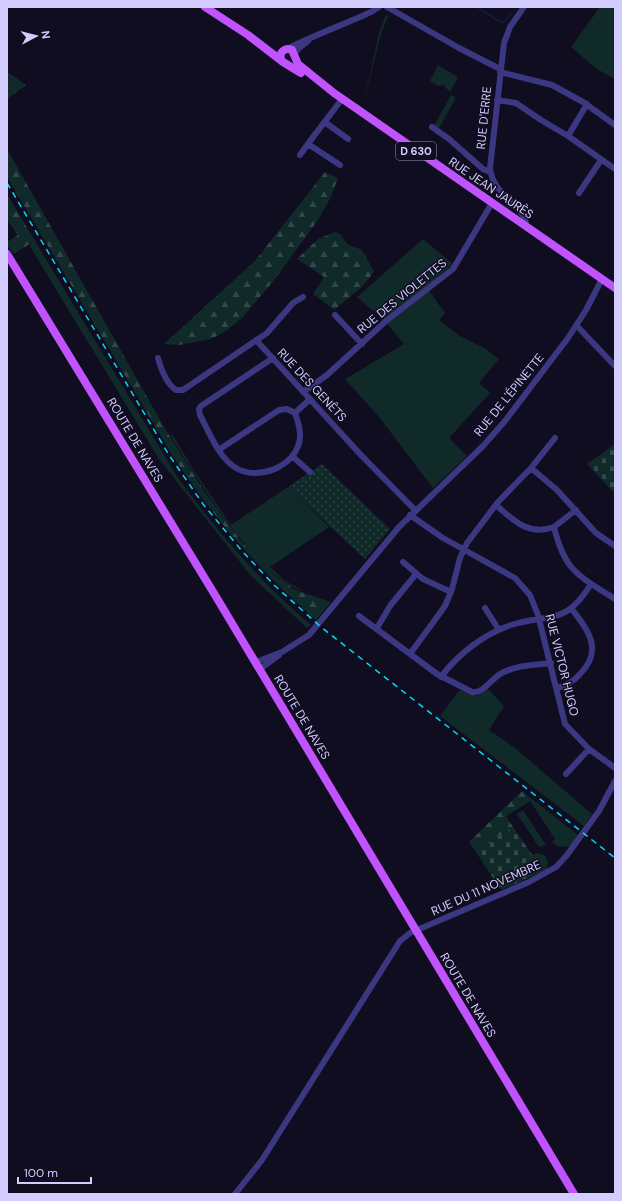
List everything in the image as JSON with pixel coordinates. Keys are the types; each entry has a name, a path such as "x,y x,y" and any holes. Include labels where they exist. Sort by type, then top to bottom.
{"main road":[{"name":"RUE JEAN JAURÈS","path":"205,7 334,93"},
{"name":"RUE JEAN JAURÈS","path":"248,35 285,49"},
{"path":"285,49 292,50 294,56 292,62 284,61 280,54 285,49"},
{"name":"RUE JEAN JAURÈS","path":"294,56 300,66 342,99 615,288"},
{"name":"ROUTE DE NAVES","path":"7,254 258,666 415,931 574,1194"}],"street":[{"path":"285,49 371,12 379,7"},
{"path":"387,7 491,66 550,84 587,104 615,125"},
{"name":"RUE D'ERRE","path":"490,172 500,70 506,35 524,7"},
{"path":"294,56 302,45 314,37"},
{"path":"300,155 320,126 326,123 342,99"},
{"path":"497,100 516,103 568,136 615,169"},
{"path":"568,136 587,104"},
{"path":"326,123 348,138"},
{"path":"432,127 452,141 483,170 490,172 496,186 524,216 526,226"},
{"path":"308,144 340,165"},
{"path":"579,193 601,160"},
{"name":"RUE DES VIOLETTES","path":"302,392 327,375 389,319 456,267 492,203"},
{"name":"RUE DE L'ÉPINETTE","path":"258,666 307,636 315,629 395,530 473,456 502,425 577,326 602,279"},
{"path":"158,358 162,370 173,388 180,391 271,329 295,301 303,297"},
{"name":"RUE DES VIOLETTES","path":"335,315 362,344"},
{"path":"577,326 615,366"},
{"name":"RUE DES GENÊTS","path":"256,340 302,392 415,510"},
{"path":"273,358 201,406 199,409 200,415 220,449 234,466 250,473 271,470 292,456 298,446 300,436 295,413"},
{"path":"295,413 310,400"},
{"path":"220,449 279,410 285,409 295,413"},
{"path":"410,654 442,610 451,592 464,550 496,505 531,468 555,438"},
{"path":"292,456 310,472"},
{"path":"531,468 557,490 596,533 615,546"},
{"path":"496,505 514,522 524,528 538,530 554,527 576,510"},
{"name":"RUE VICTOR HUGO","path":"410,515 464,550 506,572 518,581 532,598 540,620 565,724 589,749 615,768"},
{"path":"554,527 565,559 576,572 591,584 615,599"},
{"path":"403,562 416,574 451,592"},
{"path":"377,628 390,606 416,574"},
{"path":"441,677 456,659 487,636 517,624 556,617 571,608 582,598 591,584"},
{"path":"485,608 499,630"},
{"path":"557,688 568,684 581,673 589,663 592,652 592,641 589,632 571,608"},
{"path":"360,616 441,677 474,693 479,692 494,679 507,671 527,665 551,662"},
{"path":"566,774 589,749"},
{"name":"RUE DU 11 NOVEMBRE","path":"235,1194 262,1160 395,947 403,938 415,931 529,882 556,867 568,855 602,807 615,781"}],"green space":[{"path":"600,7 615,7 615,79 597,69 571,47"},
{"path":"386,15 388,16 380,37 363,105 379,33"},
{"path":"438,65 458,77 450,92 443,85 438,86 430,81"},
{"path":"7,72 26,85 7,99"},
{"path":"451,95 456,98 439,128 435,126 435,124"},
{"path":"7,149 164,427 204,491 241,541 275,576 295,590 331,602 316,620 276,583 239,544 206,503 174,458 7,177"},
{"path":"325,172 338,178 331,197 318,220 275,279 243,317 226,331 211,339 179,345 164,344 255,261"},
{"path":"7,194 35,241 13,254 7,245 7,242 18,235 7,220"},
{"path":"335,232 340,234 347,244 362,250 374,271 361,288 335,310 313,294 324,277 297,259 318,239"},
{"path":"423,239 453,264 426,287 445,313 439,320 460,336 484,348 499,359 479,383 490,393 449,438 467,456 433,488 379,417 345,379 404,344 384,320 357,297"},
{"path":"35,241 178,478 208,518 240,556 292,609 311,625 307,628 250,575 159,459 29,245"},
{"path":"171,432 195,472 231,525 288,487 329,527 270,567 285,581 304,591 287,584 268,569 249,549 212,501 172,438"},
{"path":"615,444 615,494 587,464"},
{"path":"322,464 390,529 365,559 288,487"},
{"path":"487,688 504,706 489,730 515,748 592,814 584,826 440,716 460,690 476,696"},
{"path":"522,791 531,798 530,801 506,816 513,827 476,852 469,842"},
{"path":"531,798 578,835 572,845 560,847 554,844 552,841 555,839 530,801"},
{"path":"523,810 546,845 539,847 517,814"},
{"path":"513,827 537,862 530,866 535,875 501,890 476,852"},
{"path":"538,853 545,856 548,861 547,869 535,875 530,866 537,862 532,855"}],"waterway":[{"path":"477,7 502,23 512,14"}],"railway":[{"path":"7,183 169,455 203,504 242,551 274,585 321,627 615,858"}]}
